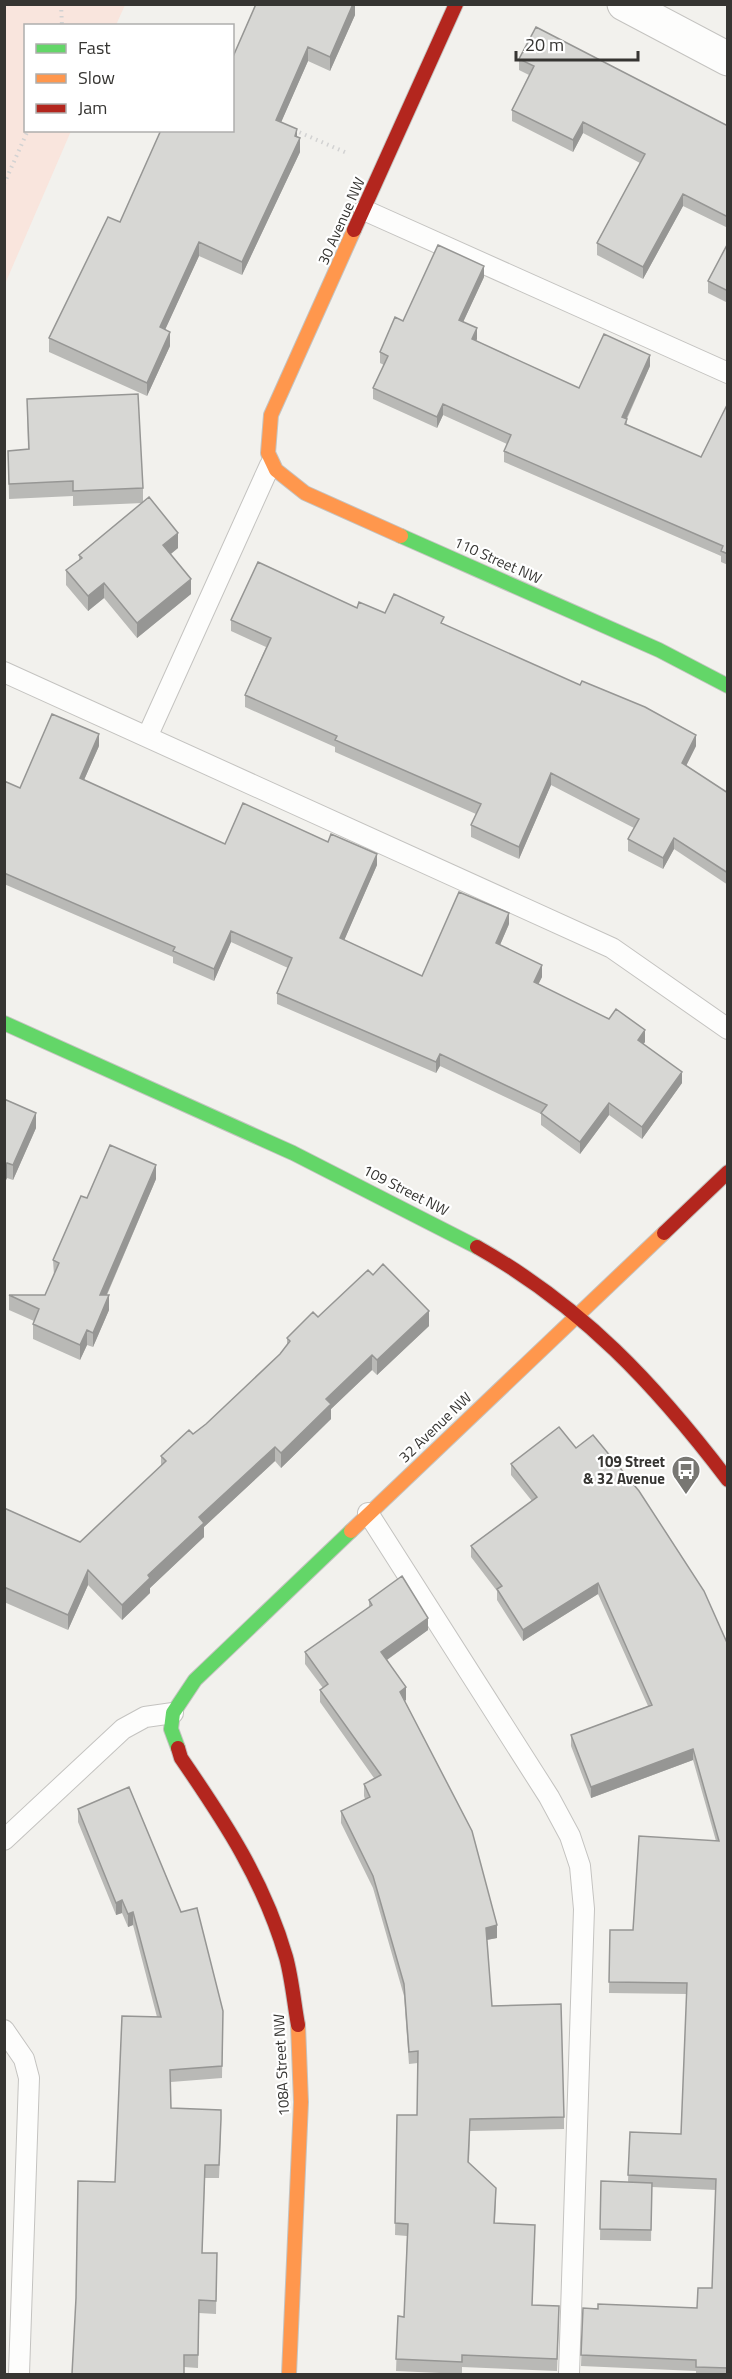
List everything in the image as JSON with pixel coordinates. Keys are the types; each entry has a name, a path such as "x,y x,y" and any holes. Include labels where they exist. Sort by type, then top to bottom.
{"street":[{"name":"30 Avenue NW","path":"269,459 267,435 271,416 456,4"},
{"path":"624,4 728,59"},
{"name":"110 Street NW","path":"269,459 281,477 305,493 659,650 728,686"},
{"name":"109 Street NW","path":"4,1023 263,1139 420,1215 485,1250 577,1314 643,1376 689,1428 728,1480"},
{"name":"32 Avenue NW","path":"172,1713 195,1680 728,1172"},
{"name":"108A Street NW","path":"172,1713 171,1728 181,1758 210,1796 236,1839 262,1890 286,1958 299,2031 301,2102 289,2374"}],"lane":[{"path":"364,210 728,373"},
{"path":"148,735 269,459"},
{"path":"4,672 148,735 612,948 728,1029"},
{"path":"368,1513 549,1797 570,1836 580,1866 584,1908 568,2374"},
{"path":"4,1840 123,1729 145,1717 172,1713"},
{"path":"4,2030 24,2059 29,2078 19,2374"}],"path":[{"path":"61,4 62,24"},
{"path":"285,126 383,166"},
{"path":"4,184 27,132"}],"shaded area":[{"path":"5,4 125,5 116,24 24,24 24,132 71,132 5,284"}],"building":[{"path":"256,4 353,4 330,57 308,47 276,120 297,129 295,136 300,138 242,262 199,242 160,327 170,332 147,383 49,338 108,217 120,222 160,132 234,132 234,54"},
{"path":"536,27 728,126 728,217 683,194 643,267 597,243 645,154 583,122 573,140 512,110 534,66 519,59"},
{"path":"728,243 728,291 708,281"},
{"path":"438,245 484,266 459,320 477,328 472,339 579,388 604,334 650,355 622,417 627,419 625,424 701,457 728,403 728,554 721,551 723,546 504,451 511,435 443,404 437,417 373,388 388,356 380,352 395,317 403,321"},
{"path":"138,394 143,488 73,491 73,481 9,484 8,451 29,449 27,399"},
{"path":"149,497 178,533 163,545 191,579 137,623 104,583 88,596 66,570 82,558 79,555"},
{"path":"258,562 357,608 359,602 385,613 394,594 444,617 441,623 580,685 582,681 645,707 696,735 682,763 728,793 728,873 674,838 663,858 628,839 639,819 551,773 519,847 471,825 481,804 335,740 337,736 245,695 271,638 231,620"},
{"path":"52,714 99,734 80,778 225,844 243,803 328,842 331,834 377,854 340,938 422,976 459,892 509,913 496,943 542,965 534,982 609,1019 616,1009 645,1030 638,1040 682,1072 642,1127 609,1103 580,1142 541,1113 547,1105 440,1054 436,1062 277,993 292,958 231,931 214,969 173,951 175,947 4,873 4,781 20,788"},
{"path":"4,1099 36,1113 13,1165 7,1163 4,1169"},
{"path":"110,1145 156,1165 100,1295 109,1295 93,1333 87,1330 80,1345 33,1324 39,1309 9,1295 45,1295 59,1263 53,1260 81,1196 87,1198"},
{"path":"383,1264 429,1311 377,1360 372,1355 326,1399 331,1404 281,1453 275,1447 199,1517 204,1523 148,1575 150,1578 122,1605 88,1570 68,1615 4,1587 4,1508 80,1542 166,1461 161,1456 189,1430 193,1434 206,1424 280,1354 290,1341 287,1338 313,1312 318,1317 368,1270 373,1275"},
{"path":"559,1427 576,1448 593,1435 639,1491 704,1591 728,1645 728,2368 696,2367 696,2360 581,2355 583,2308 598,2309 598,2304 697,2308 698,2288 712,2288 716,2179 628,2175 630,2132 681,2134 687,1983 609,1982 610,1930 633,1930 639,1836 719,1841 693,1749 591,1787 571,1735 652,1705 598,1583 523,1630 497,1589 502,1586 471,1546 537,1497 511,1464"},
{"path":"402,1576 428,1618 381,1652 406,1687 400,1692 472,1831 497,1925 486,1928 492,2006 561,2004 564,2117 470,2119 468,2162 496,2188 494,2223 535,2225 532,2305 559,2306 557,2359 462,2355 462,2362 396,2359 398,2316 404,2317 408,2224 395,2223 397,2115 417,2115 418,2051 409,2052 404,1984 373,1876 341,1811 370,1797 364,1784 381,1775 320,1690 328,1684 305,1652 372,1605 369,1600"},
{"path":"129,1787 181,1912 197,1908 223,2011 222,2066 170,2070 171,2108 221,2110 219,2165 205,2165 202,2253 217,2253 216,2301 199,2300 198,2355 184,2355 184,2374 72,2374 78,2181 115,2182 122,2016 161,2017 133,1912 128,1914 122,1900 116,1903 78,1809"},
{"path":"601,2181 652,2183 651,2230 600,2229"}],"traffic: fast":[{"path":"401,536 659,650 728,686"},
{"path":"4,1023 293,1153 477,1247"},
{"path":"178,1748 171,1729 173,1713 195,1680 351,1531"}],"traffic: slow":[{"path":"354,230 271,415 268,453 276,470 305,493 401,536"},
{"path":"351,1531 664,1233"},
{"path":"289,2374 301,2102 298,2025"}],"traffic: jam":[{"path":"354,230 456,4"},
{"path":"664,1233 728,1172"},
{"path":"477,1247 551,1295 615,1350 673,1412 728,1480"},
{"path":"178,1748 181,1758 242,1853 266,1903 286,1957 298,2025"}],"place":[{"name":"109 Street & 32 Avenue","path":"686,1496"}]}
